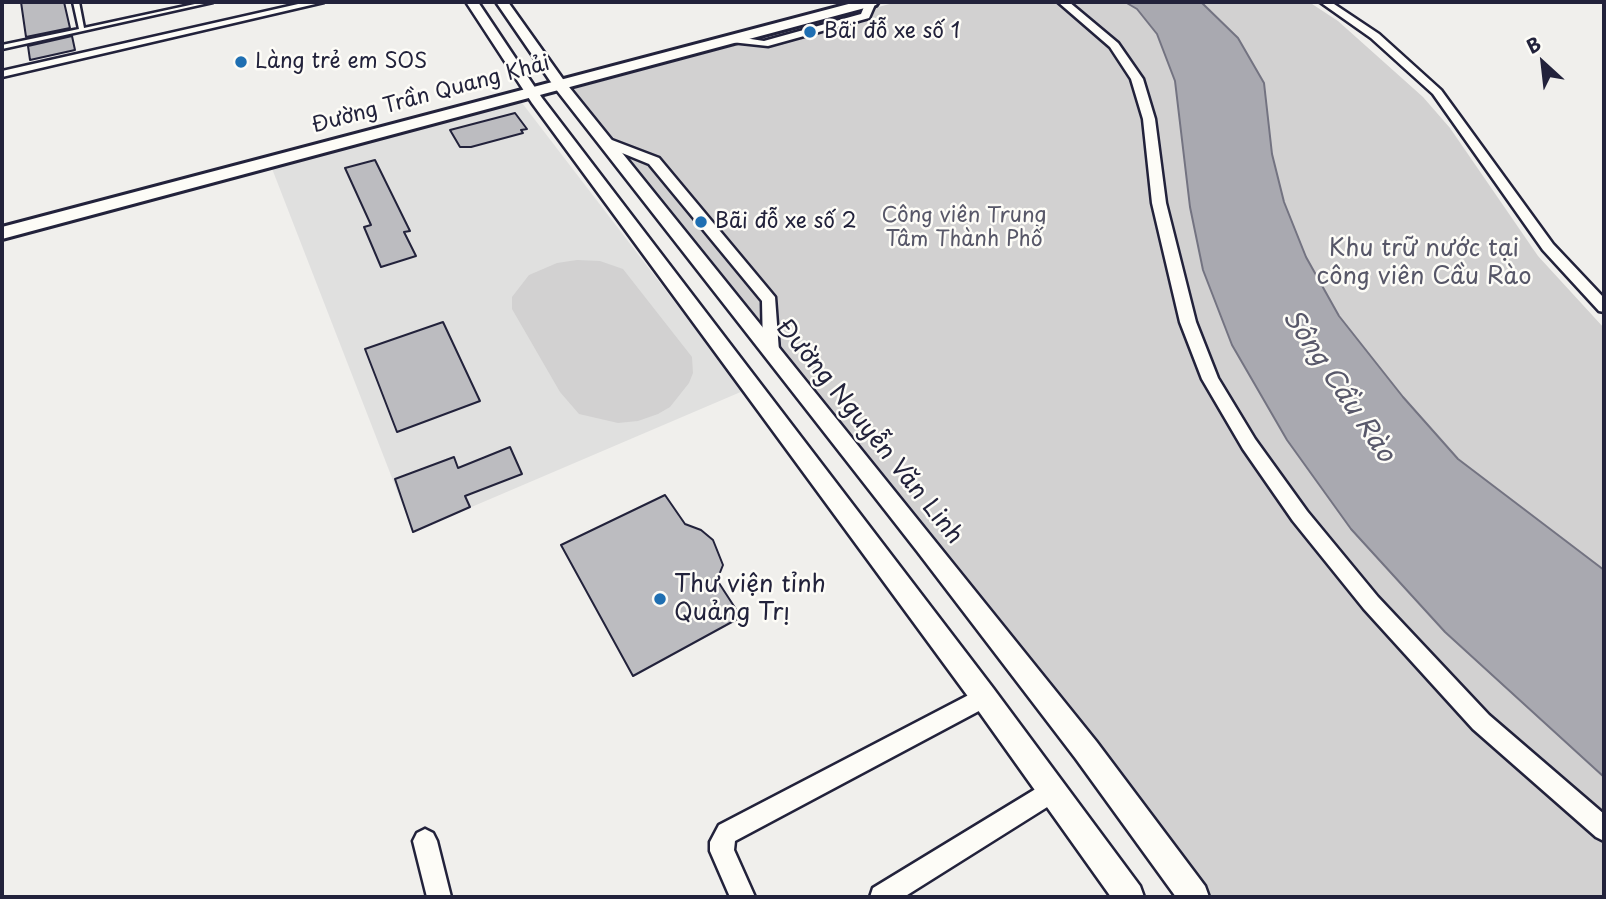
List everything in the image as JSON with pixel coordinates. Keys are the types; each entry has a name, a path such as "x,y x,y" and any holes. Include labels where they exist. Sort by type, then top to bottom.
{"main road":[{"name":"Đường Trần Quang Khải","path":"2,233 871,2"}],"street":[{"path":"2,74 319,2"},
{"path":"472,2 532,92 984,697 1129,897"},
{"name":"Đường Nguyễn Văn Linh","path":"502,2 559,85 1086,750 1194,897"},
{"path":"1063,2 1114,45 1137,79 1149,119 1159,203 1188,322 1210,379 1249,444 1308,526 1371,603 1481,722 1604,829"},
{"path":"1325,2 1375,36 1437,92 1548,247 1604,306"},
{"path":"604,141 654,161 770,300 771,351"},
{"path":"743,897 722,851 722,842 727,833 984,697"},
{"path":"882,897 1052,791"},
{"path":"425,841 439,897"}],"lane":[{"path":"76,2 82,29"},
{"path":"2,47 210,2"}],"shaded area":[{"path":"519,99 743,391 413,532 271,166"}],"green space":[{"name":"Công viên Trung Tâm Thành Phố","path":"897,2 1125,2 1137,9 1157,34 1175,81 1190,207 1203,270 1232,345 1287,440 1351,529 1445,632 1604,777 1604,897 1187,897 760,332 569,90"},
{"name":"Khu trữ nước tại công viên Cầu Rào","path":"1201,2 1309,2 1338,21 1423,97 1450,128 1538,256 1604,328 1604,570 1458,459 1403,397 1339,316 1306,257 1284,202 1272,154 1264,83 1238,38"},
{"path":"600,261 623,269 692,357 693,373 689,383 670,407 658,414 638,421 618,423 579,414 560,392 512,309 512,297 529,275 557,263"}],"water":[{"name":"Sông Cầu Rào","path":"1125,2 1201,2 1238,38 1264,83 1272,154 1284,202 1306,257 1339,316 1403,397 1458,459 1604,570 1604,777 1445,632 1351,529 1287,440 1232,345 1203,270 1190,207 1175,81 1157,34 1137,9"}],"building":[{"path":"21,2 64,2 70,28 26,37"},
{"path":"72,36 75,50 30,60 28,46"},
{"path":"515,113 527,129 521,130 523,133 471,147 460,147 450,130"},
{"path":"375,160 410,231 404,232 416,256 381,267 364,227 371,225 345,168"},
{"path":"443,322 480,401 397,432 365,349"},
{"path":"510,447 522,474 465,496 470,507 413,532 395,479 454,457 458,468"},
{"name":"Thư viện tỉnh Quảng Trị","path":"665,495 685,524 701,530 713,540 723,565 717,580 741,617 633,676 561,545"}],"place":[{"name":"Bãi đỗ xe số 1","path":"810,32"},
{"name":"Làng trẻ em SOS","path":"241,62"},
{"name":"Bãi đỗ xe số 2","path":"701,222"},
{"name":"Thư viện tỉnh Quảng Trị","path":"660,599"}]}
